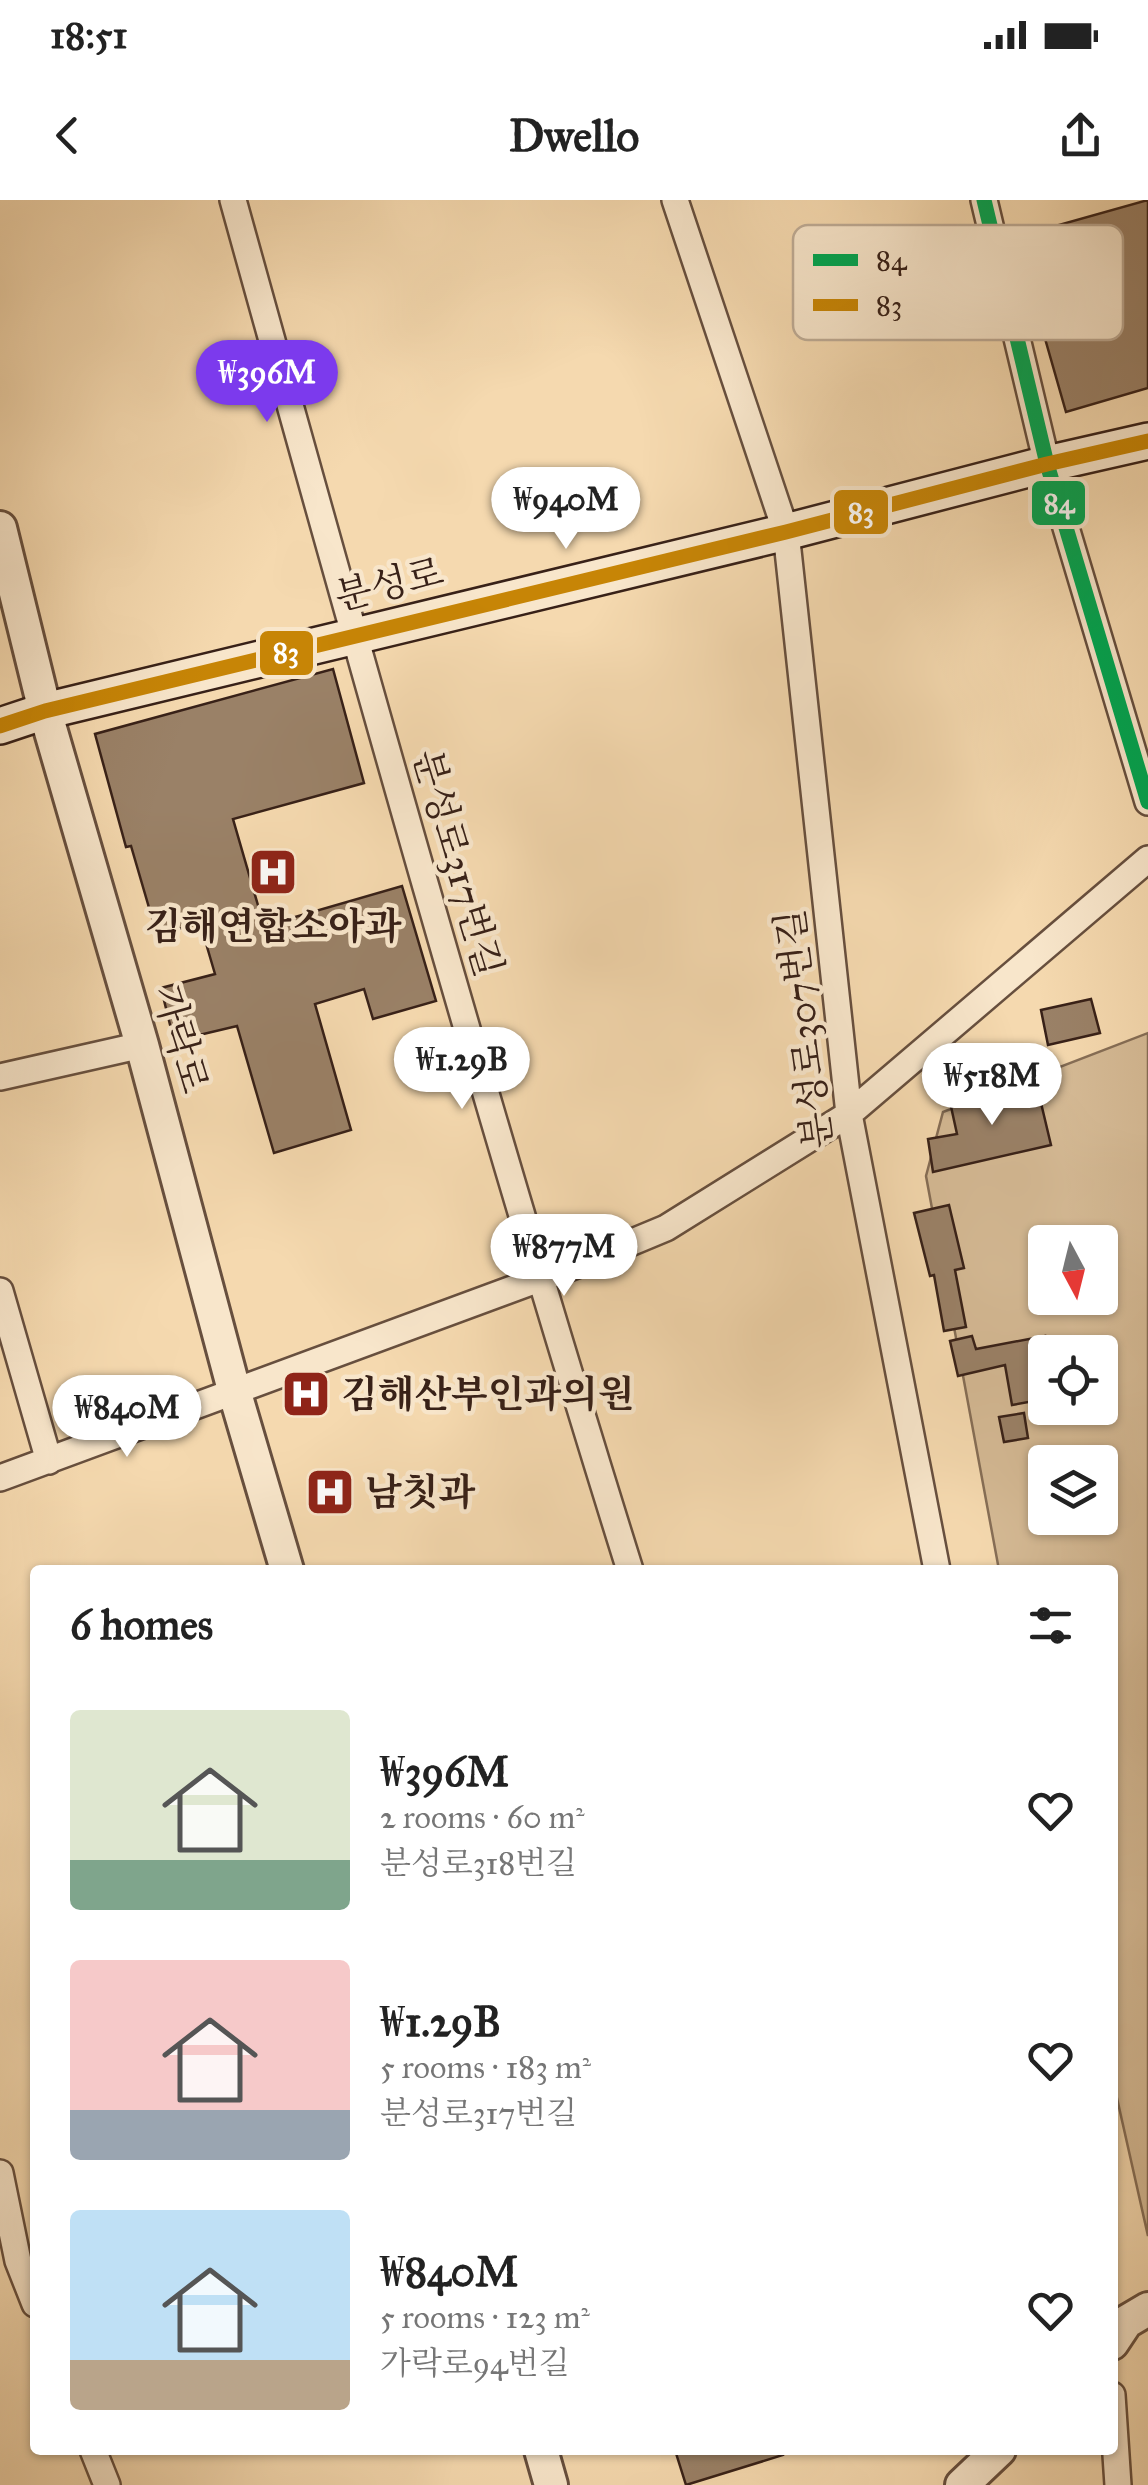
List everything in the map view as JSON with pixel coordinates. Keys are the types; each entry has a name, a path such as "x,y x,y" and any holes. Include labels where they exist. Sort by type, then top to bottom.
{"main road":[{"name":"분성로","path":"0,726 1148,441"}],"street":[{"name":"분성로317번길","path":"234,200 538,1278 628,1565"},
{"name":"분성로307번길","path":"674,200 786,532 849,1114 937,1565"},
{"path":"984,200 990,225"},
{"path":"1017,340 1047,464 1148,802"},
{"name":"가락로","path":"0,528 45,712 142,1045 285,1565"},
{"path":"0,1478 666,1228 849,1114 1148,859"},
{"path":"0,1077 142,1045"},
{"path":"0,1291 49,1460"},
{"path":"0,2174 18,2260 30,2291"},
{"path":"95,2455 106,2485"},
{"path":"543,2455 551,2485"},
{"path":"962,2485 993,2455"},
{"path":"1116,2455 1118,2485"}],"shaded area":[{"path":"1148,1033 1148,2236 1118,2103 1118,1565 998,1565 926,1176 943,1112"}],"building":[{"path":"1148,200 1148,388 1066,412 1045,340 1123,340 1123,225 1059,225"},
{"path":"333,669 364,783 233,819 264,926 402,886 436,1001 373,1019 364,989 315,1004 351,1130 274,1153 237,1026 174,1041 161,988 215,974 200,923 157,935 131,846 126,847 95,734"},
{"path":"1091,999 1100,1033 1048,1045 1041,1010"},
{"path":"1036,1082 1051,1145 933,1172 928,1139 957,1134 950,1102"},
{"path":"949,1205 964,1268 955,1270 966,1327 944,1331 934,1275 930,1276 914,1213"},
{"path":"972,1336 976,1349 1028,1339 1028,1402 1012,1405 1005,1365 958,1376 950,1341"},
{"path":"1024,1413 1028,1438 1004,1442 999,1417"},
{"path":"677,2455 783,2455 686,2485"}],"transit line":[{"name":"84","path":"984,200 990,225"},
{"name":"84","path":"1017,340 1047,464 1148,802"},
{"name":"83","path":"0,726 45,711 1148,441"}],"place":[{"name":"김해연합소아과","path":"273,872"},
{"name":"김해산부인과의원","path":"306,1394"},
{"name":"남칫과","path":"330,1492"}]}
